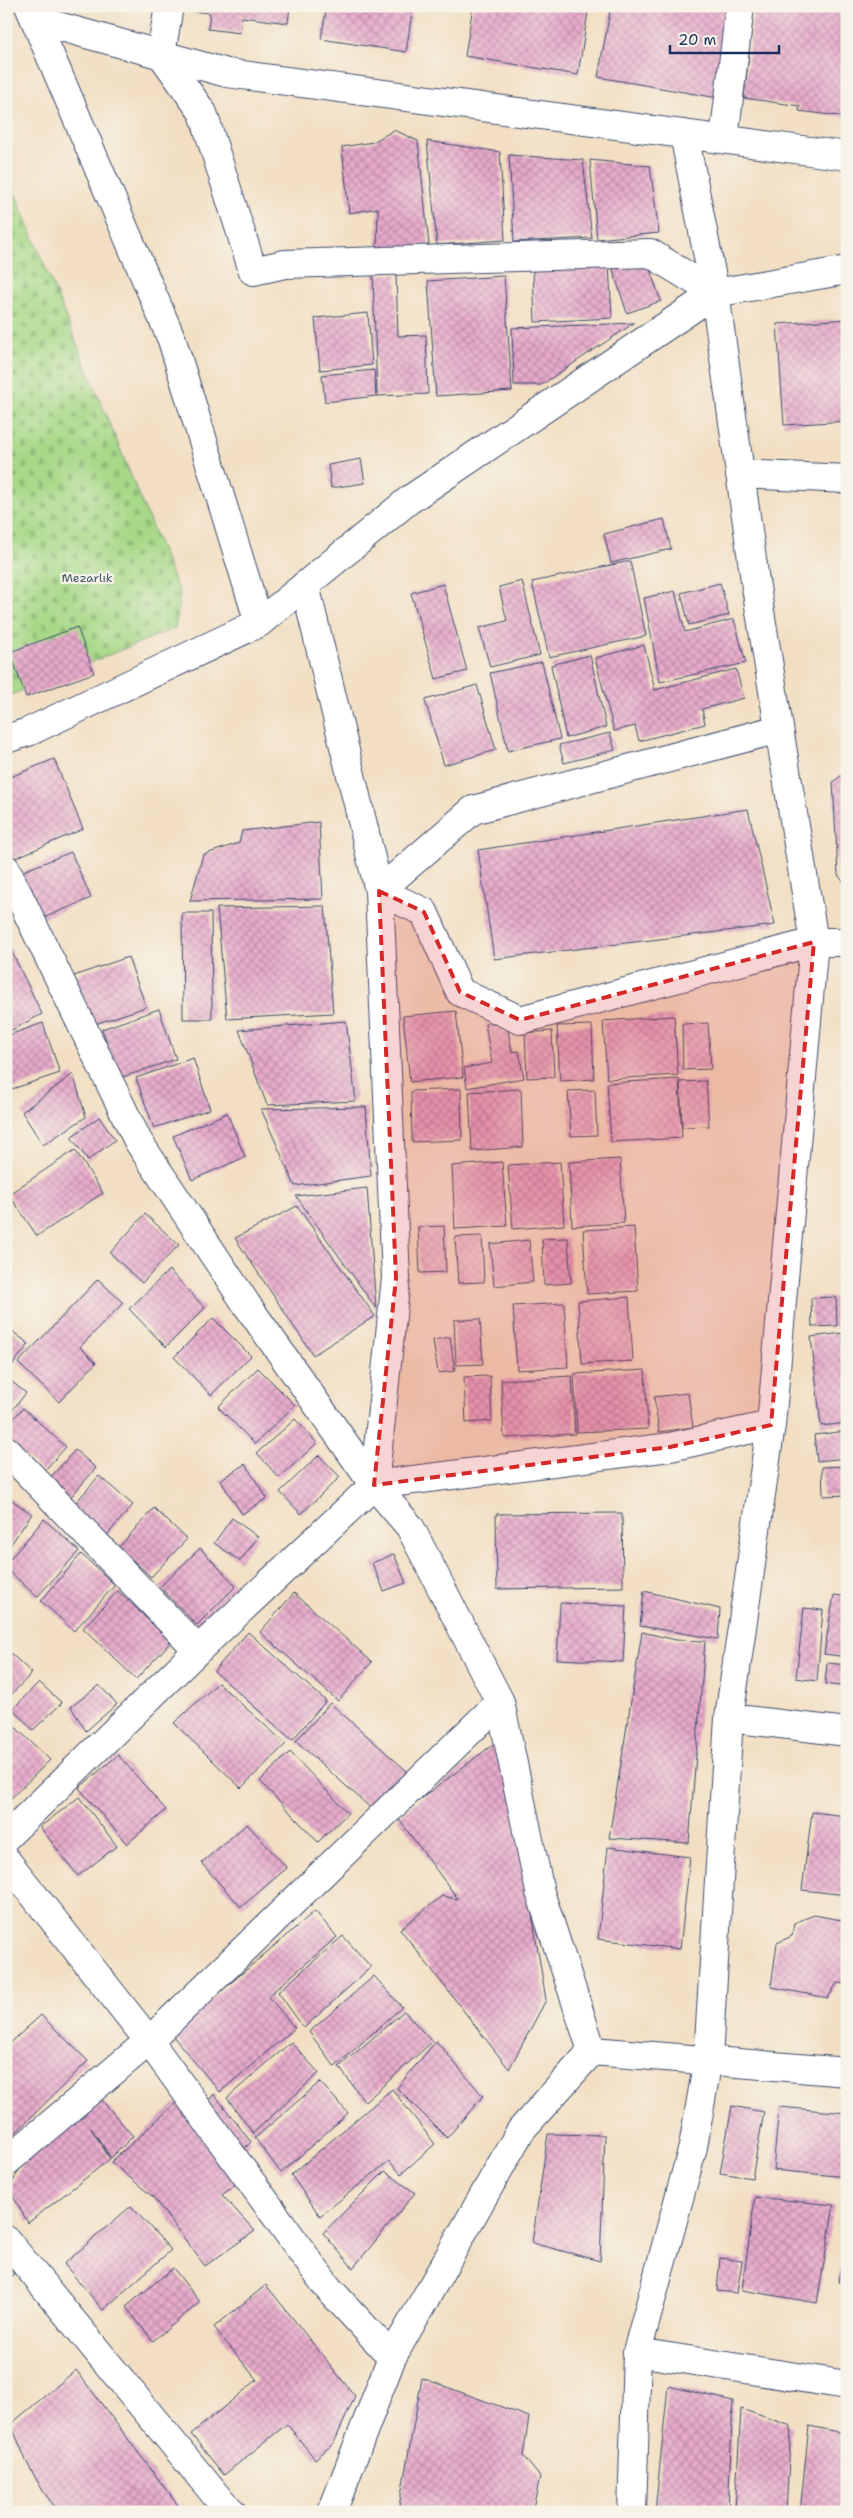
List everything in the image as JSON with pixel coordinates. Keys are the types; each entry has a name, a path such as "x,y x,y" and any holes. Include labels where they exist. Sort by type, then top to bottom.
{"street":[{"path":"169,6 161,54 203,113 253,271 285,264 650,254 715,293"},
{"path":"724,139 740,6"},
{"path":"32,13 227,73 847,156"},
{"path":"32,13 172,340 259,623"},
{"path":"632,2512 637,2352 693,2147 708,2059 729,1718 771,1425 814,942 740,474 715,293 684,134"},
{"path":"6,739 28,732 259,623 410,500 715,293 847,270"},
{"path":"740,474 847,478"},
{"path":"305,585 379,891 396,1278 374,1486"},
{"path":"379,891 473,810 779,729"},
{"path":"6,869 138,1140 247,1306 374,1486 410,1527 500,1702 540,1892 592,2052"},
{"path":"379,891 424,912 460,992 520,1020 814,942 847,942"},
{"path":"6,1837 198,1650 374,1486 670,1447 771,1425"},
{"path":"6,1450 198,1650"},
{"path":"6,2162 149,2041 500,1702"},
{"path":"729,1718 847,1732"},
{"path":"6,1860 149,2041 328,2288 392,2358"},
{"path":"592,2052 708,2059 847,2072"},
{"path":"332,2512 392,2358 521,2130 592,2052"},
{"path":"6,2240 218,2498 232,2512"},
{"path":"637,2352 847,2384"}],"highlighted area":[{"path":"379,891 424,912 460,992 520,1020 814,942 771,1425 670,1447 374,1485 396,1278"}],"green space":[{"name":"Mezarlık","path":"6,172 180,595 175,628 6,697"}],"building":[{"path":"189,6 290,6 288,23 242,17 240,33 208,29 210,13 188,11"},
{"path":"327,6 413,6 406,52 321,39"},
{"path":"473,6 589,6 578,75 465,56"},
{"path":"611,6 735,6 718,98 598,77"},
{"path":"754,6 847,6 847,117 799,111 800,106 744,98"},
{"path":"394,130 418,141 429,245 377,251 378,208 349,213 342,147 373,142"},
{"path":"427,141 500,152 505,240 437,245"},
{"path":"509,155 583,160 592,238 514,242"},
{"path":"590,160 650,166 659,233 597,239"},
{"path":"645,256 661,301 627,313 612,267"},
{"path":"609,265 612,318 535,322 533,269"},
{"path":"396,274 398,336 426,335 428,394 377,396 373,275"},
{"path":"504,276 512,391 436,396 428,281"},
{"path":"368,313 372,365 320,370 315,318"},
{"path":"847,319 847,421 784,425 777,324"},
{"path":"634,323 541,385 514,385 512,328"},
{"path":"374,370 376,396 325,402 322,375"},
{"path":"361,459 365,483 331,488 328,465"},
{"path":"664,519 671,549 611,563 604,534"},
{"path":"630,561 646,636 549,657 532,582"},
{"path":"522,581 540,655 490,667 479,628 507,621 499,587"},
{"path":"720,583 729,615 689,625 681,593"},
{"path":"443,584 467,671 436,679 411,593"},
{"path":"675,591 685,632 734,619 746,663 660,682 644,598"},
{"path":"77,627 94,673 26,697 10,652"},
{"path":"644,645 655,690 736,669 744,698 702,709 705,724 639,741 635,726 614,731 595,658"},
{"path":"590,655 606,727 566,738 551,665"},
{"path":"542,662 560,739 508,751 490,673"},
{"path":"477,685 496,750 444,765 425,700"},
{"path":"610,733 615,750 564,763 559,745"},
{"path":"54,759 83,829 13,859 6,843 6,779"},
{"path":"847,771 847,886 838,875 833,782"},
{"path":"748,809 775,925 494,959 478,850"},
{"path":"319,822 323,899 190,901 203,855 239,843 242,831"},
{"path":"71,852 91,898 41,919 21,872"},
{"path":"325,906 333,1013 227,1019 217,908"},
{"path":"182,913 211,913 212,1019 183,1019"},
{"path":"6,940 42,1014 6,1033"},
{"path":"128,957 146,1007 89,1026 71,977"},
{"path":"159,1009 176,1059 120,1078 102,1029"},
{"path":"456,1011 463,1077 410,1082 403,1016"},
{"path":"674,1016 678,1075 607,1079 603,1021"},
{"path":"506,1020 512,1052 519,1051 524,1078 467,1088 464,1068 492,1063 485,1024"},
{"path":"346,1021 356,1101 267,1105 239,1030"},
{"path":"43,1023 60,1073 6,1091 6,1036"},
{"path":"708,1023 711,1069 683,1070 682,1024"},
{"path":"592,1025 594,1079 560,1081 557,1026"},
{"path":"552,1031 554,1077 527,1078 525,1033"},
{"path":"193,1058 210,1109 154,1128 136,1078"},
{"path":"73,1074 86,1117 43,1145 22,1112"},
{"path":"679,1079 682,1138 611,1142 607,1083"},
{"path":"706,1081 709,1126 682,1127 680,1082"},
{"path":"461,1089 462,1140 412,1142 411,1091"},
{"path":"521,1089 523,1147 472,1151 469,1092"},
{"path":"595,1090 597,1135 571,1136 568,1091"},
{"path":"366,1107 371,1176 295,1186 261,1109"},
{"path":"227,1113 245,1157 192,1180 173,1136"},
{"path":"99,1117 115,1140 88,1160 71,1137"},
{"path":"75,1150 103,1193 37,1236 9,1194"},
{"path":"620,1159 624,1223 572,1226 569,1162"},
{"path":"502,1162 507,1226 455,1229 452,1166"},
{"path":"560,1162 564,1225 513,1229 508,1165"},
{"path":"367,1188 376,1308 296,1196"},
{"path":"297,1206 375,1316 313,1355 235,1238"},
{"path":"145,1214 179,1245 142,1283 110,1253"},
{"path":"444,1226 446,1272 420,1273 418,1227"},
{"path":"634,1227 638,1291 587,1294 583,1230"},
{"path":"482,1236 484,1282 458,1283 455,1237"},
{"path":"568,1238 571,1283 544,1285 542,1239"},
{"path":"529,1240 533,1282 494,1286 490,1244"},
{"path":"169,1270 205,1308 166,1347 129,1309"},
{"path":"98,1279 123,1303 80,1347 96,1363 59,1402 18,1363"},
{"path":"629,1297 633,1361 582,1364 578,1301"},
{"path":"836,1297 837,1326 812,1327 811,1298"},
{"path":"564,1303 568,1367 517,1370 513,1306"},
{"path":"213,1318 251,1356 211,1395 174,1357"},
{"path":"480,1319 483,1364 456,1365 454,1320"},
{"path":"12,1331 29,1344 6,1373 6,1337"},
{"path":"843,1333 847,1367 847,1423 821,1426 811,1337"},
{"path":"450,1337 455,1371 438,1373 433,1340"},
{"path":"258,1368 295,1405 255,1444 218,1407"},
{"path":"645,1370 648,1429 577,1432 574,1374"},
{"path":"490,1376 492,1421 466,1423 464,1377"},
{"path":"572,1376 575,1434 504,1438 501,1380"},
{"path":"6,1377 26,1393 6,1418"},
{"path":"688,1393 693,1427 659,1432 654,1397"},
{"path":"23,1408 66,1447 43,1472 6,1438 6,1427"},
{"path":"295,1419 317,1443 279,1478 257,1453"},
{"path":"847,1431 847,1458 817,1461 814,1435"},
{"path":"75,1450 96,1468 68,1500 47,1481"},
{"path":"319,1455 340,1477 301,1514 280,1492"},
{"path":"245,1464 267,1498 242,1514 220,1480"},
{"path":"847,1466 847,1495 823,1496 822,1467"},
{"path":"99,1476 133,1505 106,1536 72,1507"},
{"path":"6,1496 32,1514 6,1551"},
{"path":"154,1508 187,1539 151,1577 119,1547"},
{"path":"622,1513 623,1587 497,1589 496,1514"},
{"path":"232,1518 258,1537 240,1561 214,1543"},
{"path":"44,1519 79,1551 37,1597 6,1568 6,1564"},
{"path":"200,1548 236,1586 197,1625 160,1587"},
{"path":"81,1554 115,1585 74,1631 41,1601"},
{"path":"394,1554 406,1583 384,1591 372,1563"},
{"path":"846,1577 847,1657 824,1654 834,1595 843,1596"},
{"path":"118,1591 171,1642 136,1679 83,1628"},
{"path":"644,1591 720,1609 718,1639 640,1626"},
{"path":"294,1593 372,1662 338,1701 260,1632"},
{"path":"560,1603 626,1606 623,1662 557,1659"},
{"path":"804,1608 823,1610 817,1681 796,1678"},
{"path":"248,1632 326,1701 292,1740 214,1671"},
{"path":"642,1632 676,1640 705,1641 689,1843 609,1838"},
{"path":"6,1649 32,1673 6,1700"},
{"path":"827,1663 847,1665 847,1687 825,1684"},
{"path":"39,1682 62,1703 33,1730 13,1709"},
{"path":"218,1683 286,1744 241,1788 174,1723"},
{"path":"99,1685 117,1704 86,1731 71,1707"},
{"path":"330,1703 408,1772 374,1811 296,1741"},
{"path":"10,1722 50,1760 6,1803 6,1726"},
{"path":"503,1737 546,2000 509,2069 400,1929 442,1896 458,1899 397,1817"},
{"path":"290,1752 348,1813 318,1842 260,1781"},
{"path":"118,1755 166,1810 127,1844 79,1788"},
{"path":"79,1797 117,1846 78,1876 40,1827"},
{"path":"812,1812 847,1816 847,1895 802,1890"},
{"path":"247,1824 287,1868 241,1907 201,1863"},
{"path":"608,1847 690,1857 680,1949 598,1939"},
{"path":"315,1911 337,1937 268,1996 295,2028 220,2092 171,2034"},
{"path":"814,1915 847,1921 847,1984 837,1983 828,1998 771,1987 777,1943 792,1936 794,1923"},
{"path":"343,1936 371,1967 304,2028 278,1992"},
{"path":"374,1976 402,2007 335,2067 309,2032"},
{"path":"404,2011 432,2042 365,2102 339,2067"},
{"path":"41,2015 88,2061 6,2142 6,2047"},
{"path":"436,2041 483,2096 447,2138 397,2088"},
{"path":"291,2042 319,2073 253,2133 227,2098"},
{"path":"320,2082 348,2113 281,2173 255,2138"},
{"path":"392,2089 435,2144 401,2174 389,2161 320,2216 291,2175"},
{"path":"214,2094 251,2142 242,2151 204,2106"},
{"path":"99,2097 133,2136 111,2158 91,2128 110,2159 28,2223 9,2189 36,2138 84,2117"},
{"path":"177,2102 237,2183 222,2195 255,2231 205,2266 152,2196 111,2162"},
{"path":"732,2106 764,2112 752,2178 720,2173"},
{"path":"779,2107 847,2113 847,2177 773,2170"},
{"path":"548,2134 605,2135 600,2261 532,2243"},
{"path":"385,2171 415,2193 353,2268 323,2233"},
{"path":"755,2197 834,2205 817,2303 742,2290"},
{"path":"131,2206 171,2250 103,2310 64,2264"},
{"path":"847,2239 847,2284 838,2282"},
{"path":"720,2258 742,2261 737,2293 717,2291"},
{"path":"6,2264 14,2274 6,2281"},
{"path":"173,2268 200,2302 153,2341 126,2307"},
{"path":"266,2285 355,2396 334,2443 315,2459 287,2424 224,2475 191,2434 257,2380 214,2327"},
{"path":"76,2370 183,2512 59,2512 43,2491 27,2463 11,2424"},
{"path":"422,2378 529,2417 523,2456 540,2477 532,2512 398,2512"},
{"path":"668,2386 733,2401 728,2512 655,2512"},
{"path":"741,2409 791,2426 786,2512 735,2512"},
{"path":"809,2426 839,2432 847,2431 847,2512 800,2512"}]}
